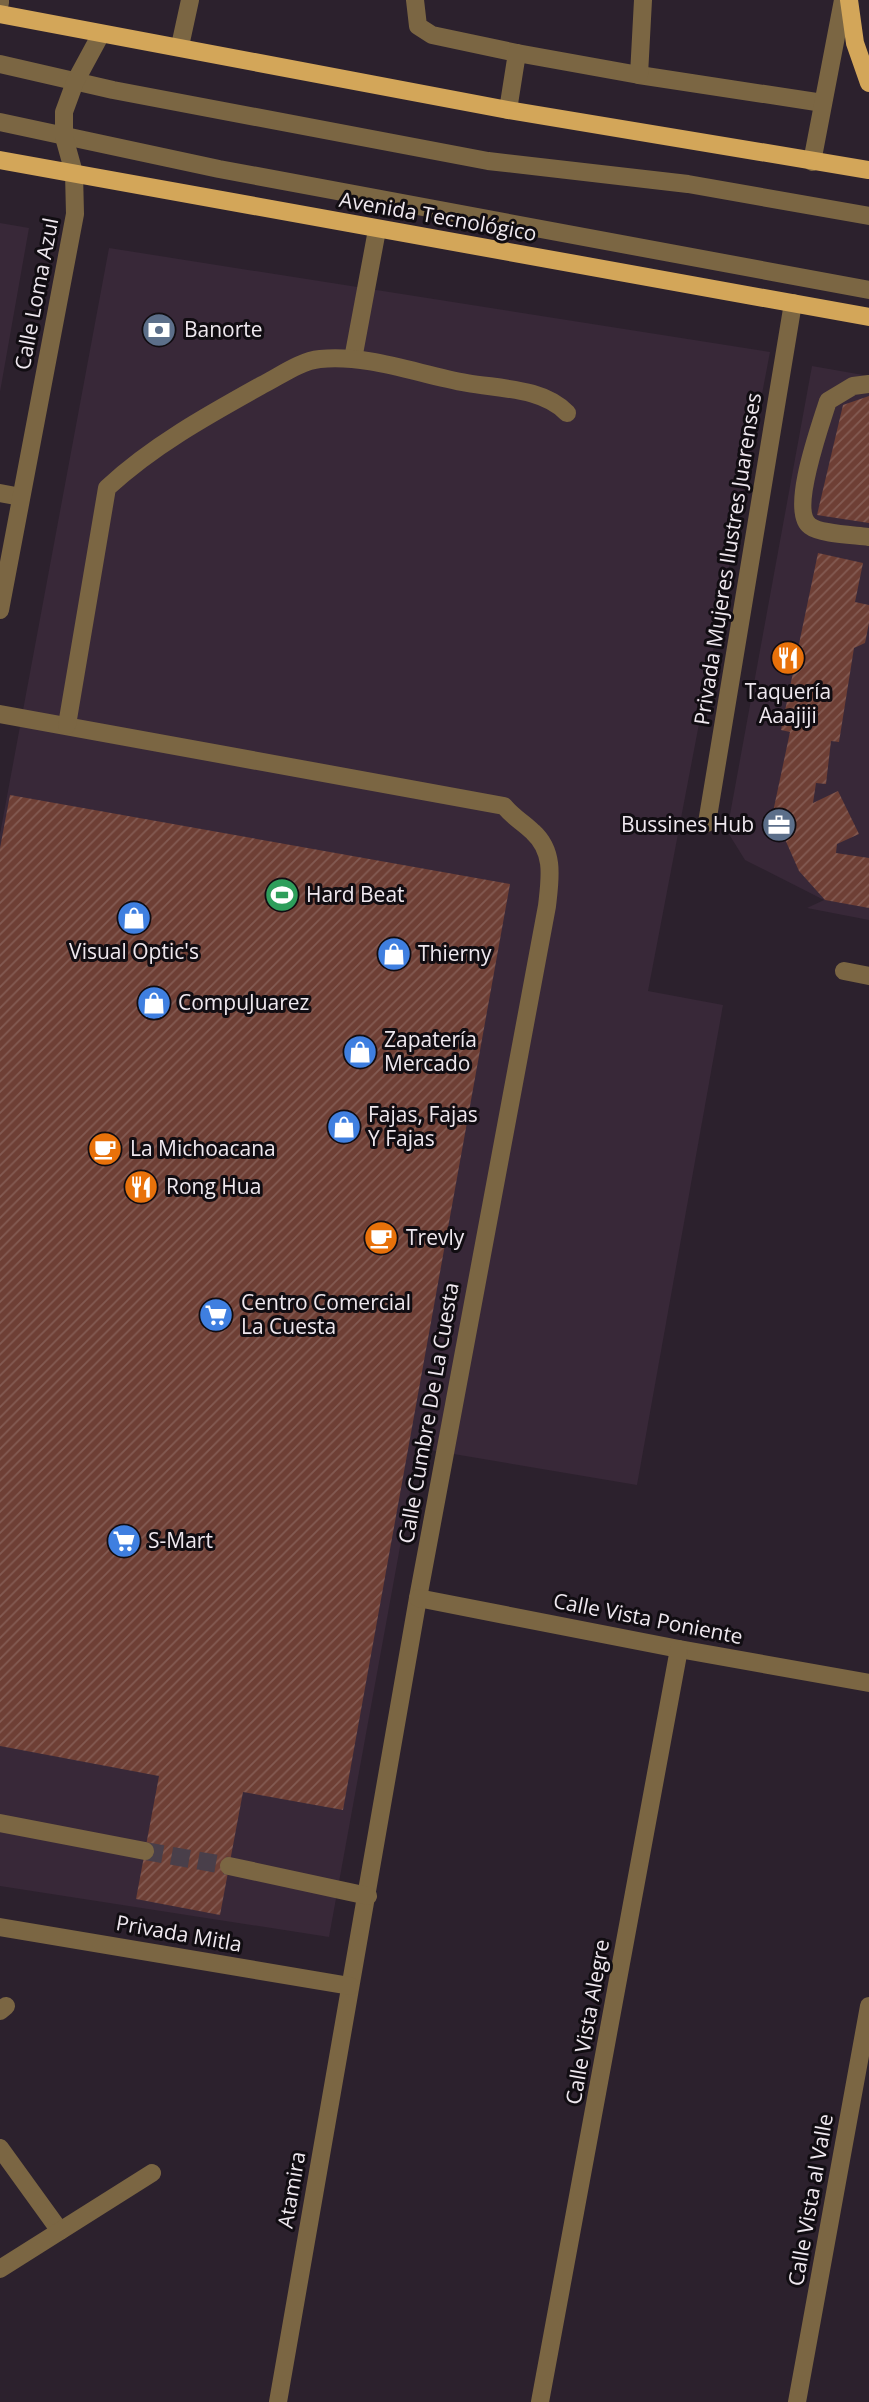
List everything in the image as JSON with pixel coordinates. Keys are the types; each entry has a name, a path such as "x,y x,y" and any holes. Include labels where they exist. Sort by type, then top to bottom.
{"main road":[{"path":"849,0 855,43 869,83"},
{"path":"0,14 508,110 869,170"},
{"name":"Avenida Tecnológico","path":"0,160 869,317"}],"street":[{"path":"180,46 190,0"},
{"path":"415,0 418,26 432,35 639,75 823,103"},
{"path":"639,75 643,0"},
{"path":"813,162 843,0"},
{"name":"Calle Loma Azul","path":"0,610 2,585 75,214 74,173 64,137 64,111 75,82 101,34"},
{"path":"508,110 517,53"},
{"path":"0,64 75,82 488,161 688,184 869,216"},
{"path":"0,122 219,169 869,290"},
{"path":"353,359 377,230"},
{"name":"Privada Mujeres Ilustres Juarenses","path":"707,823 793,303"},
{"path":"0,714 67,725 107,488 132,464 216,411 298,366 318,359 353,359 528,393 557,402 567,413"},
{"path":"869,384 852,386 828,401 807,475 801,509 805,521 812,528 869,537"},
{"path":"0,493 21,497"},
{"name":"Calle Cumbre De La Cuesta","path":"67,725 504,806 516,820 532,831 546,848 551,873 547,906 418,1598 368,1896 350,1986"},
{"path":"844,971 869,976"},
{"name":"Calle Vista Poniente","path":"418,1598 869,1683"},
{"name":"Calle Vista Alegre","path":"540,2402 679,1649"},
{"path":"0,1824 145,1851"},
{"path":"229,1866 368,1896"},
{"name":"Privada Mitla","path":"0,1927 350,1986"},
{"name":"Atamira","path":"278,2402 350,1986"},
{"name":"Calle Vista al Valle","path":"797,2402 869,2006"},
{"path":"0,2148 60,2231"},
{"path":"0,2269 152,2173"}],"shaded area":[{"path":"0,223 29,228 0,392"},
{"path":"109,248 770,352 648,991 723,1005 637,1485 418,1448 329,1937 0,1886 0,834"},
{"path":"812,366 869,376 869,920 807,908 824,900 745,860 727,831"}],"building":[{"path":"869,396 869,523 817,515 843,405"},
{"path":"818,553 863,563 855,602 869,605 865,643 854,648 839,742 831,741 826,784 816,783 813,803 838,791 859,834 837,844 836,853 869,858 869,908 825,900 799,871 773,812 790,732 781,730"},
{"name":"Centro Comercial La Cuesta","path":"10,795 510,884 343,1810 243,1792 220,1915 136,1899 159,1776 0,1746 0,848"}],"tunnel":[{"path":"145,1851 229,1866"}],"place":[{"name":"Banorte","path":"159,330"},
{"name":"Taquería Aaajiji","path":"788,658"},
{"name":"Bussines Hub","path":"779,825"},
{"name":"Hard Beat","path":"282,895"},
{"name":"Visual Optic's","path":"134,918"},
{"name":"Thierny","path":"394,954"},
{"name":"CompuJuarez","path":"154,1003"},
{"name":"Zapatería Mercado","path":"360,1052"},
{"name":"Fajas, Fajas Y Fajas","path":"344,1127"},
{"name":"La Michoacana","path":"105,1149"},
{"name":"Rong Hua","path":"141,1187"},
{"name":"Trevly","path":"381,1238"},
{"name":"Centro Comercial La Cuesta","path":"216,1315"},
{"name":"S-Mart","path":"124,1541"}]}
